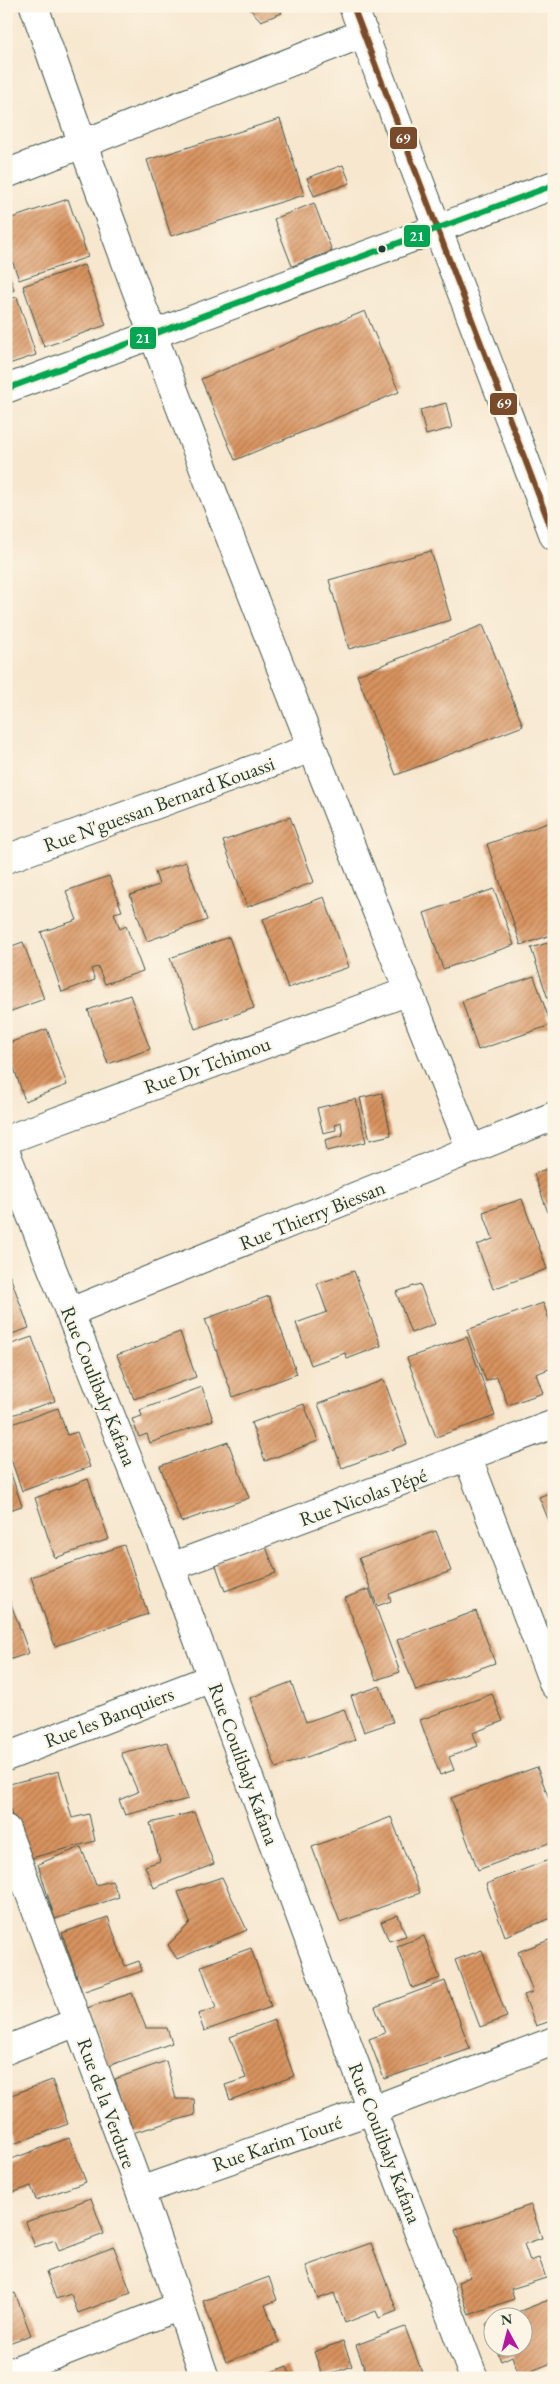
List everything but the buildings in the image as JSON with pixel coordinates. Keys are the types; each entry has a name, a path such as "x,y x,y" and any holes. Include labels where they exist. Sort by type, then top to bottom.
{"street":[{"path":"34,6 82,146 154,336 312,748 472,1150"},
{"path":"353,6 554,536"},
{"path":"6,174 82,146 364,33"},
{"path":"6,389 154,336 554,185"},
{"name":"Rue N'guessan Bernard Kouassi","path":"6,859 312,748"},
{"name":"Rue Dr Tchimou","path":"6,1140 408,991"},
{"name":"Rue Thierry Biessan","path":"70,1312 554,1116"},
{"name":"Rue Coulibaly Kafana","path":"6,1153 172,1568 372,2110 474,2378"},
{"name":"Rue Nicolas Pépé","path":"172,1568 554,1424"},
{"path":"468,1458 554,1685"},
{"name":"Rue les Banquiers","path":"6,1757 212,1678"},
{"name":"Rue de la Verdure","path":"6,1829 140,2192 205,2378"},
{"path":"6,2050 78,2022"},
{"name":"Rue Karim Touré","path":"140,2192 372,2110 554,2041"},
{"path":"6,2374 180,2306"}],"transit line":[{"name":"69","path":"353,6 554,536"},
{"name":"21","path":"6,389 554,185"}]}
